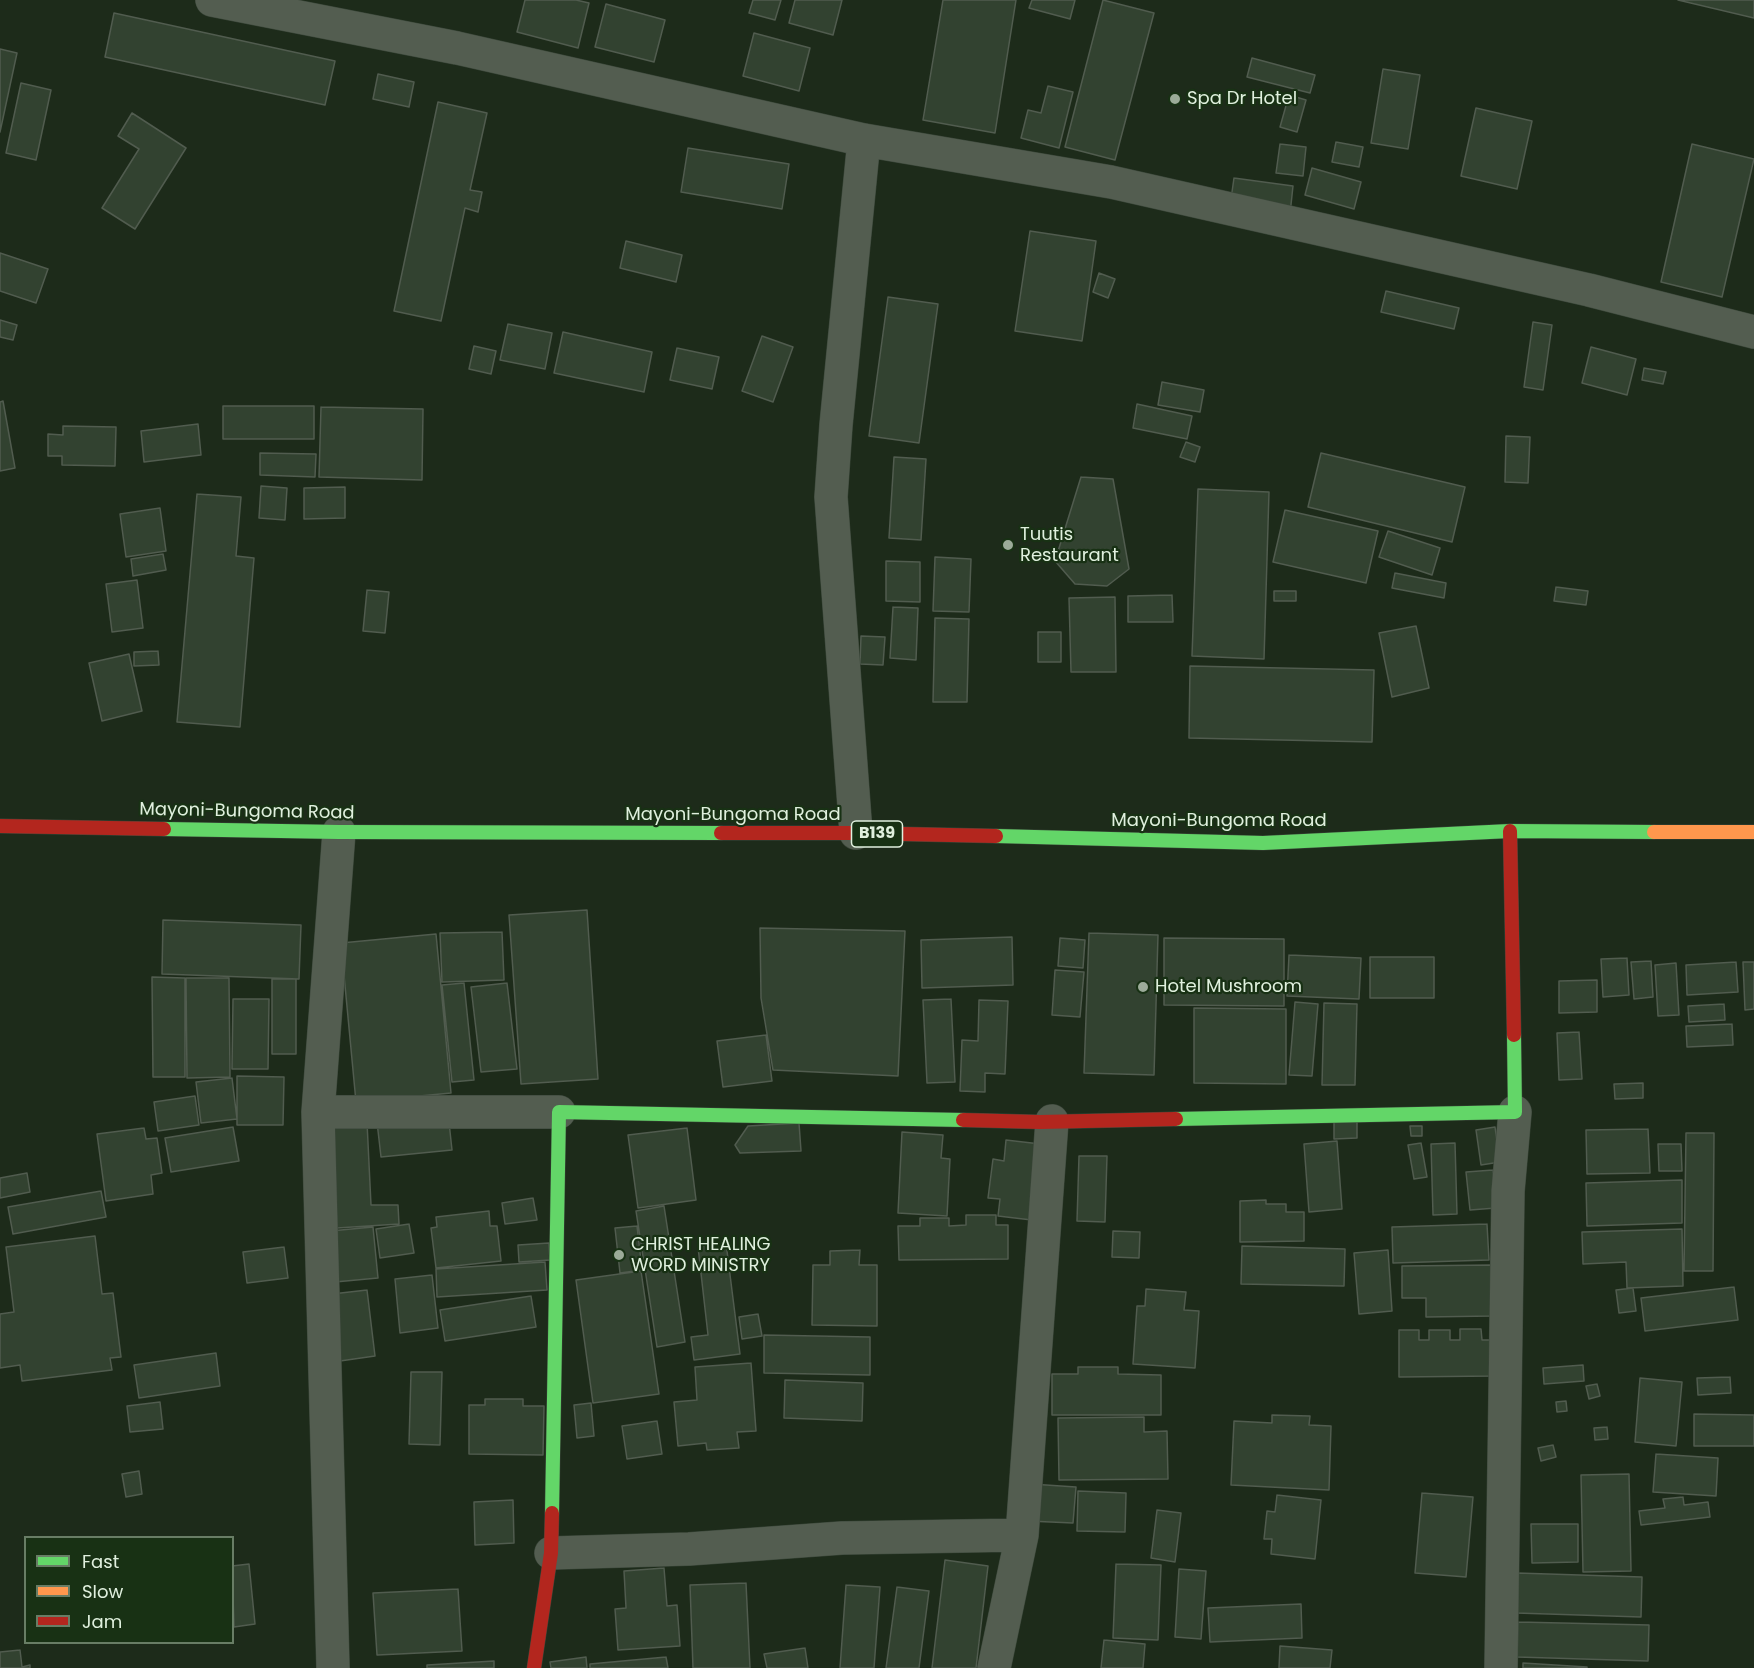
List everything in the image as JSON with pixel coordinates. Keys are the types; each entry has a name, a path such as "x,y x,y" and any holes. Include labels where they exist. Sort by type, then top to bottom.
{"street":[{"path":"212,0 457,48 864,140 1111,182 1589,290 1754,332"},
{"path":"856,833 831,497 864,140"},
{"name":"Mayoni-Bungoma Road","path":"0,826 339,832 856,833 1263,843 1510,831 1754,832"},
{"path":"1501,1668 1508,1191 1515,1112 1510,831"},
{"path":"333,1668 318,1112 339,832"},
{"path":"318,1112 559,1112 1052,1121 1515,1112"},
{"path":"534,1668 551,1553 559,1112"},
{"path":"994,1668 1022,1535 1052,1121"},
{"path":"551,1553 689,1549 842,1539 1022,1535"}],"building":[{"path":"525,0 576,0 589,3 578,48 517,32"},
{"path":"753,0 781,0 775,20 749,13"},
{"path":"795,0 842,0 833,35 789,23"},
{"path":"943,0 1016,0 995,133 923,120"},
{"path":"1032,0 1075,0 1070,19 1029,8"},
{"path":"1103,0 1154,13 1115,160 1065,147"},
{"path":"1678,0 1754,0 1754,18"},
{"path":"606,4 665,20 654,62 595,47"},
{"path":"114,13 335,61 325,105 105,57"},
{"path":"754,33 810,48 799,91 743,76"},
{"path":"0,49 17,53 0,132"},
{"path":"1252,58 1315,75 1310,93 1247,77"},
{"path":"1383,69 1420,75 1408,149 1371,143"},
{"path":"378,74 414,82 409,107 373,99"},
{"path":"21,83 51,90 36,160 6,153"},
{"path":"1048,86 1073,92 1059,148 1021,138 1028,110 1041,113"},
{"path":"1289,95 1306,100 1297,132 1280,127"},
{"path":"438,102 487,113 470,190 482,192 478,212 465,208 441,321 394,311"},
{"path":"1476,108 1532,121 1517,189 1461,176"},
{"path":"132,113 186,148 135,229 102,208 139,149 118,136"},
{"path":"1336,142 1363,147 1359,167 1332,162"},
{"path":"1280,144 1306,147 1303,176 1276,173"},
{"path":"1692,144 1754,159 1722,297 1661,282"},
{"path":"688,148 789,164 782,209 681,192"},
{"path":"1312,168 1361,182 1354,209 1305,195"},
{"path":"1234,178 1293,186 1290,214 1230,206"},
{"path":"1030,231 1096,241 1082,341 1015,331"},
{"path":"626,241 682,255 676,282 620,268"},
{"path":"0,253 48,269 36,303 0,291"},
{"path":"1099,273 1115,279 1108,298 1093,292"},
{"path":"1386,291 1459,308 1454,329 1381,312"},
{"path":"888,297 938,304 919,443 869,436"},
{"path":"0,320 17,325 13,340 0,337"},
{"path":"1533,322 1552,325 1543,390 1524,387"},
{"path":"508,324 552,333 545,369 500,360"},
{"path":"563,332 652,352 644,392 554,373"},
{"path":"762,336 793,347 773,402 742,391"},
{"path":"474,346 496,351 491,374 469,369"},
{"path":"1591,347 1636,359 1627,395 1582,383"},
{"path":"677,348 719,357 712,389 670,380"},
{"path":"1644,368 1666,372 1663,384 1642,380"},
{"path":"1162,382 1204,390 1200,412 1158,405"},
{"path":"3,401 15,468 0,471 0,402"},
{"path":"1137,404 1192,416 1187,439 1133,428"},
{"path":"223,406 314,406 314,439 223,439"},
{"path":"321,407 423,409 422,480 319,477"},
{"path":"198,424 201,455 144,462 141,431"},
{"path":"63,426 116,427 115,466 62,465 62,456 48,456 48,434 63,435"},
{"path":"1506,436 1530,437 1528,483 1505,482"},
{"path":"1186,442 1200,447 1195,462 1180,457"},
{"path":"260,453 316,454 315,477 260,475"},
{"path":"1321,453 1465,487 1452,542 1308,507"},
{"path":"894,457 926,459 921,540 889,538"},
{"path":"1081,477 1113,479 1129,569 1107,586 1075,584 1055,561"},
{"path":"261,486 287,488 285,520 259,518"},
{"path":"345,487 345,518 304,519 304,488"},
{"path":"1198,489 1269,492 1264,659 1192,656"},
{"path":"197,494 241,497 236,556 254,558 240,727 177,722"},
{"path":"160,508 166,551 126,557 120,514"},
{"path":"1285,510 1378,531 1366,583 1273,562"},
{"path":"1388,531 1440,548 1432,575 1379,557"},
{"path":"163,554 166,570 133,576 131,559"},
{"path":"935,557 971,559 969,612 933,611"},
{"path":"886,561 920,562 920,602 886,601"},
{"path":"1395,573 1446,583 1444,598 1392,588"},
{"path":"137,580 143,628 112,632 106,584"},
{"path":"1556,587 1588,591 1586,605 1554,601"},
{"path":"367,590 389,592 385,633 363,631"},
{"path":"1274,591 1296,591 1296,601 1274,601"},
{"path":"1172,595 1173,622 1128,622 1128,596"},
{"path":"1115,597 1116,672 1071,672 1069,598"},
{"path":"893,607 918,608 916,660 890,658"},
{"path":"935,618 969,619 967,702 933,702"},
{"path":"1416,626 1429,688 1392,697 1379,633"},
{"path":"1038,632 1061,632 1061,662 1038,662"},
{"path":"861,636 885,637 883,665 860,664"},
{"path":"158,651 159,665 134,666 134,652"},
{"path":"129,654 142,711 102,721 89,663"},
{"path":"1190,666 1374,670 1372,742 1189,738"},
{"path":"587,910 598,1079 521,1084 509,915"},
{"path":"163,920 301,925 299,979 162,974"},
{"path":"760,928 905,931 898,1076 773,1070 761,998"},
{"path":"502,932 504,980 442,982 440,933"},
{"path":"1089,933 1158,935 1154,1075 1084,1073"},
{"path":"436,934 451,1093 356,1102 341,943"},
{"path":"1012,937 1013,985 922,988 921,940"},
{"path":"1060,938 1085,940 1083,968 1058,966"},
{"path":"1164,938 1284,939 1284,1006 1164,1005"},
{"path":"1289,955 1361,958 1359,999 1287,996"},
{"path":"1370,957 1434,957 1434,998 1370,998"},
{"path":"1627,958 1629,995 1603,997 1601,959"},
{"path":"1651,961 1653,997 1634,999 1631,962"},
{"path":"1736,962 1738,992 1687,995 1686,965"},
{"path":"1743,962 1754,962 1754,1009 1745,1010"},
{"path":"1676,963 1679,1015 1658,1016 1655,965"},
{"path":"1055,970 1084,972 1080,1017 1052,1015"},
{"path":"152,977 185,978 185,1077 153,1077"},
{"path":"186,978 229,978 230,1077 187,1078"},
{"path":"272,979 296,979 296,1054 272,1054"},
{"path":"1597,980 1597,1012 1559,1013 1559,981"},
{"path":"464,983 474,1080 452,1082 442,985"},
{"path":"507,983 517,1069 481,1072 471,987"},
{"path":"233,999 269,999 268,1069 232,1069"},
{"path":"951,999 955,1082 927,1083 923,1000"},
{"path":"979,1000 1008,1001 1005,1074 985,1073 985,1092 960,1091 962,1040 978,1041"},
{"path":"1295,1002 1318,1004 1312,1076 1289,1075"},
{"path":"1324,1003 1357,1004 1355,1085 1322,1085"},
{"path":"1724,1004 1725,1020 1689,1022 1688,1006"},
{"path":"1194,1008 1286,1009 1286,1084 1194,1083"},
{"path":"1732,1024 1733,1045 1687,1047 1686,1026"},
{"path":"1579,1032 1582,1079 1559,1080 1557,1033"},
{"path":"766,1035 772,1081 723,1087 717,1041"},
{"path":"237,1076 284,1077 283,1125 237,1125"},
{"path":"232,1078 237,1119 201,1123 196,1082"},
{"path":"1643,1083 1643,1098 1615,1099 1614,1084"},
{"path":"195,1096 199,1125 158,1131 154,1102"},
{"path":"448,1113 452,1150 381,1157 377,1122"},
{"path":"1357,1121 1357,1138 1334,1139 1334,1122"},
{"path":"367,1122 371,1205 398,1205 399,1224 337,1228 332,1123"},
{"path":"799,1123 801,1151 740,1153 735,1145 748,1126"},
{"path":"1410,1126 1422,1126 1422,1136 1411,1136"},
{"path":"233,1127 239,1161 171,1172 165,1138"},
{"path":"1495,1127 1500,1162 1481,1165 1476,1130"},
{"path":"144,1128 146,1139 157,1138 162,1173 151,1175 153,1194 106,1201 97,1134"},
{"path":"687,1128 696,1200 638,1208 628,1135"},
{"path":"1648,1129 1650,1173 1587,1174 1586,1130"},
{"path":"902,1132 943,1135 941,1158 950,1159 947,1216 898,1213"},
{"path":"1686,1133 1714,1133 1713,1271 1684,1271"},
{"path":"1006,1140 1049,1145 1040,1221 998,1216 1000,1199 988,1198 993,1159 1004,1161"},
{"path":"1337,1141 1342,1209 1309,1212 1304,1144"},
{"path":"1421,1143 1427,1177 1414,1179 1408,1145"},
{"path":"1455,1143 1457,1214 1433,1215 1431,1144"},
{"path":"1658,1144 1681,1144 1682,1171 1659,1171"},
{"path":"1079,1156 1107,1156 1105,1222 1077,1221"},
{"path":"1493,1170 1496,1208 1470,1210 1466,1172"},
{"path":"27,1173 30,1192 0,1198 0,1178"},
{"path":"1682,1180 1682,1223 1587,1226 1586,1183"},
{"path":"101,1191 106,1217 13,1234 8,1207"},
{"path":"533,1198 537,1220 505,1224 502,1203"},
{"path":"1266,1200 1266,1204 1286,1204 1286,1212 1304,1212 1304,1241 1240,1242 1240,1201"},
{"path":"664,1206 685,1342 657,1347 636,1211"},
{"path":"489,1211 490,1226 497,1226 501,1261 436,1268 431,1228 437,1227 436,1217"},
{"path":"966,1215 996,1215 996,1225 1008,1225 1008,1259 899,1260 898,1226 920,1226 920,1218 949,1218 949,1226 966,1225"},
{"path":"409,1224 414,1253 380,1258 376,1229"},
{"path":"1487,1224 1489,1260 1393,1263 1392,1227"},
{"path":"637,1226 642,1270 620,1273 615,1228"},
{"path":"373,1227 378,1278 335,1282 330,1231"},
{"path":"1682,1229 1683,1286 1627,1288 1626,1262 1583,1264 1582,1232"},
{"path":"1113,1231 1140,1232 1139,1258 1112,1257"},
{"path":"95,1236 102,1294 113,1293 121,1357 110,1358 112,1370 22,1381 20,1365 0,1368 0,1314 14,1312 6,1247"},
{"path":"549,1243 550,1260 519,1262 518,1245"},
{"path":"726,1243 740,1354 694,1360 691,1337 708,1335 698,1247"},
{"path":"1242,1246 1345,1249 1344,1286 1241,1284"},
{"path":"284,1247 288,1278 247,1283 243,1252"},
{"path":"860,1250 859,1265 877,1265 877,1326 812,1325 813,1265 830,1265 830,1251"},
{"path":"1388,1250 1392,1311 1359,1314 1354,1253"},
{"path":"545,1262 547,1290 437,1297 436,1269"},
{"path":"1492,1265 1492,1316 1426,1317 1426,1298 1402,1298 1402,1266"},
{"path":"641,1271 659,1394 593,1403 576,1280"},
{"path":"432,1275 438,1328 400,1333 395,1279"},
{"path":"1734,1287 1738,1320 1645,1331 1641,1298"},
{"path":"1633,1288 1636,1311 1619,1313 1616,1290"},
{"path":"1146,1289 1186,1292 1184,1310 1199,1311 1195,1368 1133,1364 1137,1306 1145,1306"},
{"path":"367,1290 375,1356 340,1361 332,1294"},
{"path":"531,1296 536,1327 445,1341 440,1310"},
{"path":"758,1314 762,1336 742,1339 739,1317"},
{"path":"1460,1329 1481,1329 1482,1340 1495,1340 1495,1376 1399,1377 1399,1330 1419,1330 1419,1340 1429,1340 1429,1330 1450,1330 1450,1340 1460,1340"},
{"path":"764,1335 870,1337 870,1375 764,1373"},
{"path":"216,1353 220,1386 139,1398 134,1365"},
{"path":"751,1363 756,1431 737,1432 739,1448 707,1450 706,1443 678,1446 674,1402 697,1400 695,1367"},
{"path":"1583,1365 1584,1381 1544,1384 1543,1368"},
{"path":"1078,1367 1118,1367 1118,1374 1161,1375 1161,1415 1052,1415 1052,1374 1078,1374"},
{"path":"411,1372 442,1372 440,1445 409,1444"},
{"path":"1730,1377 1731,1393 1698,1395 1697,1378"},
{"path":"1640,1378 1682,1382 1676,1446 1635,1442"},
{"path":"785,1380 863,1383 862,1421 784,1418"},
{"path":"1597,1384 1600,1396 1589,1399 1586,1386"},
{"path":"485,1399 523,1399 523,1406 544,1406 543,1455 469,1454 469,1405 485,1405"},
{"path":"1566,1401 1567,1411 1557,1412 1556,1402"},
{"path":"160,1402 163,1429 130,1432 127,1406"},
{"path":"591,1403 594,1436 577,1438 574,1405"},
{"path":"1694,1414 1754,1415 1754,1446 1694,1446"},
{"path":"1272,1415 1310,1416 1309,1425 1331,1426 1329,1490 1231,1485 1234,1421 1272,1423"},
{"path":"1144,1417 1144,1432 1167,1431 1168,1479 1059,1480 1058,1418"},
{"path":"657,1421 662,1454 627,1459 622,1426"},
{"path":"1607,1427 1608,1439 1595,1440 1594,1428"},
{"path":"1553,1445 1556,1457 1541,1461 1538,1448"},
{"path":"1656,1454 1718,1458 1716,1496 1653,1492"},
{"path":"139,1471 142,1494 126,1497 122,1474"},
{"path":"1629,1474 1631,1571 1583,1572 1581,1475"},
{"path":"1031,1484 1076,1487 1073,1523 1028,1521"},
{"path":"1078,1491 1126,1493 1125,1532 1077,1531"},
{"path":"1422,1493 1473,1497 1466,1577 1415,1573"},
{"path":"1277,1495 1321,1500 1315,1559 1271,1554 1272,1539 1264,1539 1267,1511 1275,1512"},
{"path":"1683,1497 1684,1505 1708,1502 1710,1517 1641,1525 1639,1511 1665,1508 1663,1499"},
{"path":"513,1500 514,1543 475,1545 474,1502"},
{"path":"1157,1510 1181,1513 1175,1562 1151,1558"},
{"path":"1531,1524 1578,1524 1578,1562 1532,1563"},
{"path":"945,1560 988,1566 976,1668 932,1668"},
{"path":"249,1564 255,1624 234,1627 234,1566"},
{"path":"1116,1564 1161,1565 1158,1640 1113,1638"},
{"path":"664,1568 667,1606 677,1605 680,1646 618,1650 615,1609 626,1608 624,1571"},
{"path":"1179,1569 1206,1571 1201,1639 1175,1637"},
{"path":"1517,1573 1642,1577 1641,1617 1516,1613"},
{"path":"746,1583 750,1668 693,1668 690,1585"},
{"path":"846,1585 880,1587 874,1668 840,1668"},
{"path":"897,1587 929,1591 919,1668 886,1668"},
{"path":"458,1589 462,1651 377,1655 373,1593"},
{"path":"1301,1604 1302,1638 1210,1642 1208,1608"},
{"path":"1518,1622 1649,1625 1648,1661 1517,1657"},
{"path":"1104,1640 1145,1644 1143,1668 1101,1668"},
{"path":"1280,1646 1332,1650 1330,1668 1279,1668"},
{"path":"805,1648 808,1668 767,1668 764,1654"},
{"path":"20,1650 22,1667 30,1665 30,1668 0,1668 0,1652"},
{"path":"586,1657 587,1668 551,1668 550,1662"},
{"path":"666,1657 668,1668 590,1668 590,1664"},
{"path":"494,1661 494,1668 427,1668 427,1665"},
{"path":"1523,1663 1587,1667 1587,1668 1523,1668"}],"traffic: fast":[{"path":"164,829 721,833"},
{"path":"996,836 1263,843 1510,831 1654,832"},
{"path":"1176,1119 1515,1112 1514,1035"},
{"path":"552,1513 559,1112 963,1120"}],"traffic: slow":[{"path":"1654,832 1754,832"}],"traffic: jam":[{"path":"0,826 164,829"},
{"path":"1510,831 1514,1035"},
{"path":"721,833 996,836"},
{"path":"963,1120 1040,1122 1176,1119"},
{"path":"534,1668 551,1553 552,1513"}],"place":[{"name":"Spa Dr Hotel","path":"1175,99"},
{"name":"Tuutis Restaurant","path":"1008,545"},
{"name":"Hotel Mushroom","path":"1143,987"},
{"name":"CHRIST HEALING WORD MINISTRY","path":"619,1255"}]}
